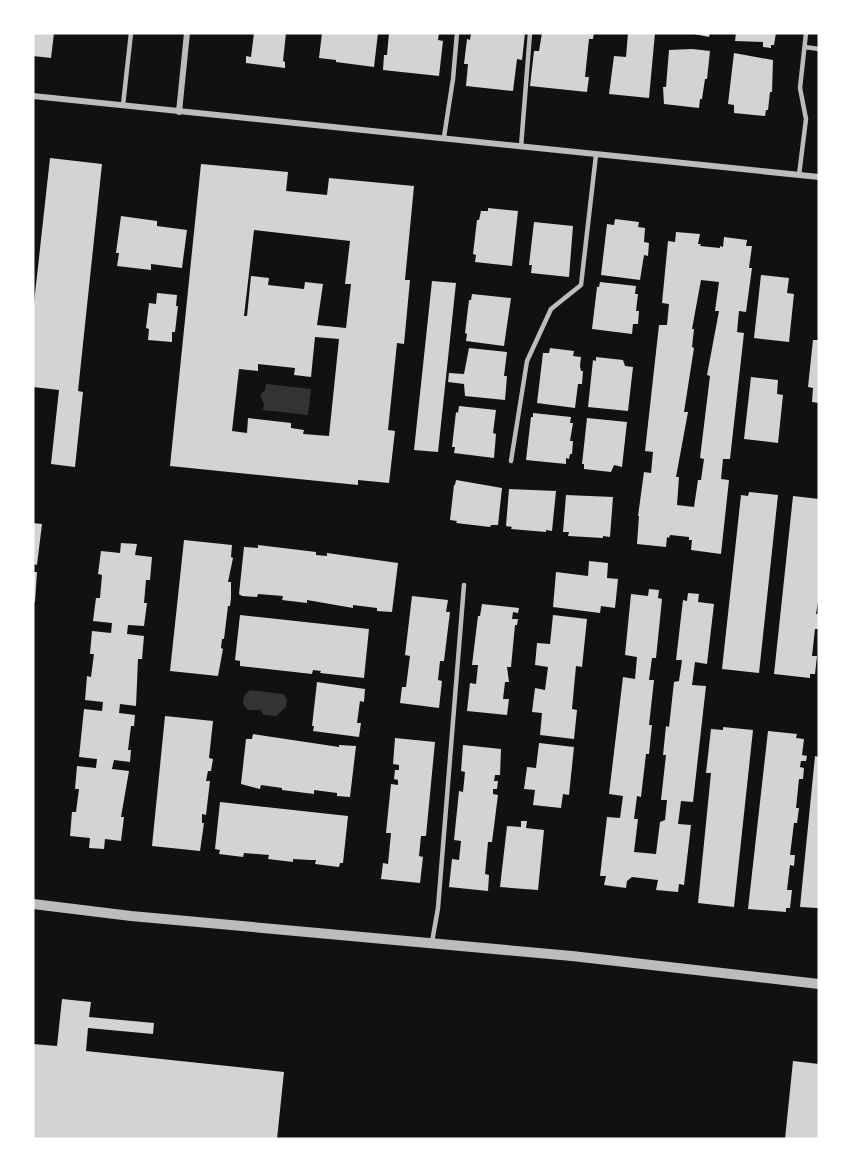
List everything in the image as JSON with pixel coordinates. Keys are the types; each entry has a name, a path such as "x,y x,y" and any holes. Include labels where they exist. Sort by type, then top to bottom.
{"street":[{"path":"178,112 187,33"},
{"path":"33,96 819,177"},
{"path":"33,904 130,916 572,956 819,984"}],"lane":[{"path":"123,105 131,33"},
{"path":"444,137 457,33"},
{"path":"521,148 530,33"},
{"path":"800,175 806,119 800,88 806,33"},
{"path":"805,47 819,49"},
{"path":"511,461 527,361 551,309 581,285 596,155"},
{"path":"431,945 438,908 464,585"}],"shaded area":[{"path":"266,384 311,389 308,415 263,410 264,404 260,395 265,390"},
{"path":"250,690 283,694 287,699 286,707 276,716 264,715 260,710 248,710 243,704 244,696"}],"building":[{"path":"33,33 54,33 51,58 33,56"},
{"path":"254,33 286,33 283,61 285,68 246,63 246,56 251,57"},
{"path":"322,33 378,33 374,67 319,58"},
{"path":"389,33 439,33 438,40 443,41 439,76 383,70"},
{"path":"471,33 525,33 522,60 517,59 513,91 466,86 468,64 464,64 467,39 470,40"},
{"path":"542,33 594,33 593,39 589,39 585,77 589,77 587,92 530,86 534,51 539,51"},
{"path":"628,33 655,33 649,98 609,94 614,56 626,57"},
{"path":"689,33 710,33 709,37"},
{"path":"736,33 776,33 774,45 771,45 771,48 763,47 763,42 735,41"},
{"path":"669,50 710,51 707,79 705,79 699,108 664,104 663,87 666,87"},
{"path":"734,53 773,60 772,92 770,92 765,116 734,113 734,105 728,104"},
{"path":"50,158 102,164 78,391 83,392 75,467 51,464 59,390 33,387 33,312"},
{"path":"201,164 288,172 286,191 327,195 329,178 414,186 405,280 410,280 404,344 397,343 388,430 395,431 389,483 358,480 358,485 170,466","holes":["254,230 350,241 345,284 351,284 346,328 317,325 323,284 305,282 304,289 268,285 269,278 251,276 247,316 244,316","315,337 339,339 329,436 303,434 304,430 291,428 291,423 248,418 247,433 232,431 239,369 258,371 258,364 295,368 294,375 311,377"]},
{"path":"488,208 518,211 512,266 475,262 476,255 473,254 477,220 479,220 481,211 488,211"},
{"path":"121,216 157,221 157,226 187,230 182,268 151,264 151,270 117,266 119,253 116,253"},
{"path":"615,219 639,222 638,227 645,228 644,242 649,243 648,256 644,255 640,280 601,275 607,224 614,225"},
{"path":"534,222 573,226 569,277 531,273 532,265 529,265"},
{"path":"676,232 700,234 698,244 701,244 700,246 723,247 724,237 747,240 746,246 752,246 749,268 752,268 746,312 739,311 737,332 744,333 730,459 723,459 721,479 729,480 721,554 691,550 692,540 689,540 689,537 670,535 669,538 667,537 666,547 637,544 644,472 651,473 653,452 645,451 659,325 667,325 669,304 662,303 668,241 675,242","holes":["701,280 719,282 715,311 719,311 707,375 710,376 700,458 704,459 701,480 698,480 694,507 677,505 679,477 676,477 688,412 684,412 694,348 692,347 694,329 692,329"]},
{"path":"761,275 789,278 787,293 794,294 789,342 754,338"},
{"path":"432,281 456,283 438,452 414,450"},
{"path":"600,282 636,286 638,324 633,324 632,334 592,329 597,287"},
{"path":"157,293 177,295 176,306 178,306 172,342 148,340 149,329 146,328 149,303 156,304"},
{"path":"472,294 511,298 504,346 466,341 469,300"},
{"path":"813,340 819,340 819,403 812,402 813,388 808,387"},
{"path":"469,348 507,352 504,376 507,376 505,400 465,396 464,384 448,382 449,373 464,374"},
{"path":"550,348 574,351 573,356 581,357 582,384 578,384 575,408 537,403 543,353 549,353"},
{"path":"596,357 623,360 625,366 633,367 628,411 588,407 593,360 596,361"},
{"path":"751,377 778,380 777,394 783,395 778,443 744,439"},
{"path":"459,406 496,410 493,433 496,434 494,458 454,453 455,447 452,447 456,412 458,413"},
{"path":"533,413 571,417 570,423 573,423 570,441 573,441 572,454 569,459 566,458 566,464 526,460"},
{"path":"587,418 627,422 622,467 614,465 611,472 584,469 584,464 582,464"},
{"path":"456,480 502,488 498,525 490,527 456,523 457,521 450,520"},
{"path":"509,489 556,491 552,531 511,529 512,527 506,526"},
{"path":"749,492 778,495 759,673 722,669 741,495 748,496"},
{"path":"566,495 613,497 610,537 568,536 569,532 563,532"},
{"path":"793,496 819,499 819,594 816,614 819,614 819,629 815,629 812,656 817,656 815,674 810,674 810,678 774,674"},
{"path":"33,523 42,524 37,565 33,564"},
{"path":"184,540 232,545 231,557 233,558 228,582 231,582 231,598 224,639 222,639 221,648 223,649 218,676 170,671"},
{"path":"121,543 137,544 135,555 152,557 150,580 146,580 144,603 147,603 144,626 128,625 127,634 144,636 142,659 138,659 136,706 120,704 119,713 135,715 128,750 131,750 130,762 114,760 112,769 129,771 121,817 124,817 121,841 105,839 104,849 89,848 90,838 70,836 72,812 76,812 79,789 75,789 77,766 96,768 97,759 79,757 84,709 102,711 103,702 85,700 87,676 91,677 94,654 90,654 92,631 111,633 112,623 93,621 96,598 100,598 102,575 98,574 101,551 120,553"},
{"path":"258,545 316,552 316,555 327,556 327,553 398,563 392,612 353,605 353,608 307,600 307,603 282,600 283,596 258,594 257,597 242,596 239,594 244,547 258,548"},
{"path":"589,561 608,563 607,578 618,579 615,608 601,606 600,613 553,607 556,572 588,576"},
{"path":"33,572 37,572 35,602 33,602"},
{"path":"649,589 659,590 658,598 662,599 656,658 652,658 649,680 654,680 649,725 652,725 649,754 646,754 641,797 637,796 634,819 638,819 634,852 656,854 660,822 665,820 667,800 661,800 666,755 663,755 674,682 679,681 682,660 676,660 683,600 687,601 688,593 699,594 698,602 714,604 707,664 695,662 692,685 706,686 693,802 681,801 678,824 691,825 684,885 679,884 678,892 656,890 658,880 632,877 627,881 626,888 604,885 606,876 600,876 607,817 620,818 623,796 609,794 623,677 635,679 637,657 625,655 631,594 648,596"},
{"path":"412,596 448,600 446,612 450,612 444,661 440,661 438,680 442,681 439,708 400,703 402,687 406,687 410,656 405,655"},
{"path":"482,604 519,608 518,613 513,612 512,619 518,619 515,625 511,667 507,667 509,682 505,682 503,699 509,699 507,715 467,711 470,683 476,684 478,665 472,665 478,616 480,616"},
{"path":"240,615 369,629 364,678 320,673 321,671 313,670 312,674 240,666 240,661 235,660"},
{"path":"553,615 587,619 582,667 576,666 572,709 577,710 574,739 540,735 542,713 532,712 535,688 545,690 548,667 535,665 537,643 550,644"},
{"path":"317,682 365,689 364,702 360,701 357,723 361,723 359,737 313,731"},
{"path":"165,716 213,721 209,758 213,759 206,781 210,781 206,815 202,814 202,823 204,823 200,851 152,846"},
{"path":"723,727 753,730 734,907 698,903 711,773 706,773 711,729 723,730"},
{"path":"768,731 797,734 796,738 804,739 802,755 807,756 806,761 801,761 800,767 804,768 803,779 799,779 796,808 799,808 797,823 794,823 790,855 795,855 794,866 790,865 787,890 792,890 790,908 786,908 786,912 748,909"},
{"path":"253,734 339,747 339,745 356,746 350,797 337,796 337,793 314,790 314,794 261,785 260,789 241,784 246,739 252,739"},
{"path":"395,738 435,742 426,836 421,836 419,856 423,857 420,883 381,879 383,863 388,864 391,833 386,833 391,784 398,785 398,780 394,779 395,770 399,770 399,765 393,764"},
{"path":"539,743 574,747 569,795 563,794 561,808 533,805 535,790 524,789 527,767 536,768"},
{"path":"463,745 501,749 500,775 495,775 494,781 498,781 497,789 493,789 493,794 498,795 492,842 488,842 485,874 489,875 488,891 449,887 452,859 459,860 461,841 454,840 459,791 463,792 465,772 461,771"},
{"path":"815,756 819,757 819,907 817,908 800,907"},
{"path":"220,802 348,816 343,863 340,863 339,867 315,864 316,860 293,859 293,862 268,859 269,855 244,853 243,857 219,854 220,850 215,849"},
{"path":"521,821 527,821 526,828 544,830 538,890 500,887 507,826 521,827"},
{"path":"62,999 91,1002 89,1017 154,1023 153,1034 88,1028 86,1051 284,1072 277,1139 33,1139 33,1044 57,1046"},
{"path":"793,1061 819,1064 819,1139 785,1139"}]}
